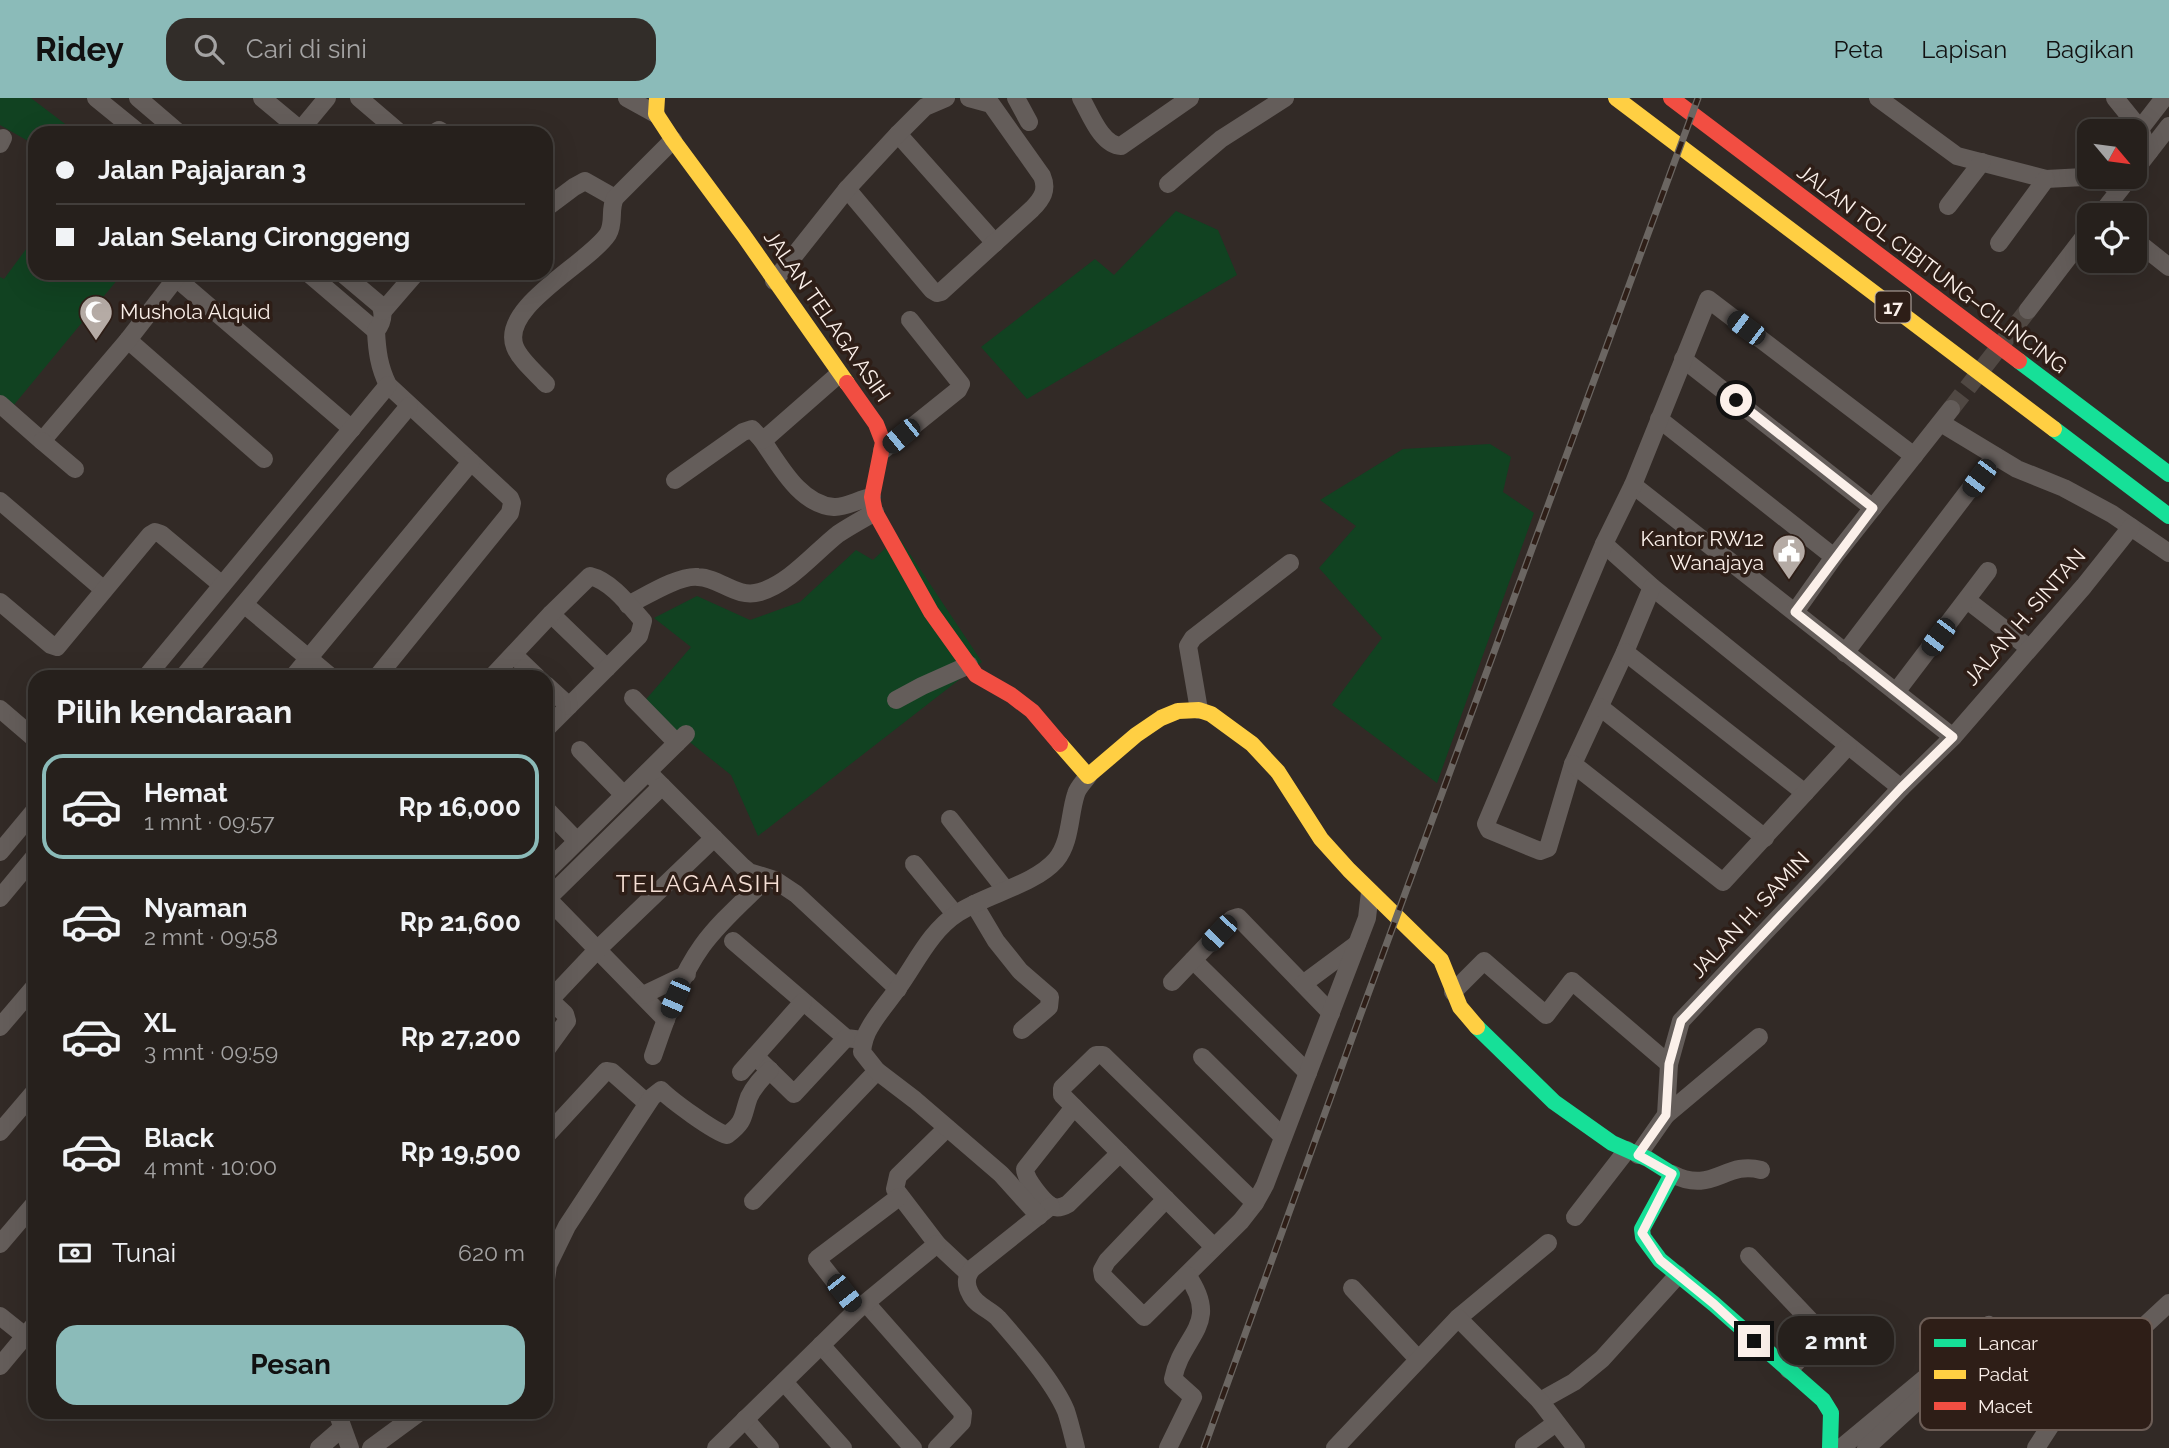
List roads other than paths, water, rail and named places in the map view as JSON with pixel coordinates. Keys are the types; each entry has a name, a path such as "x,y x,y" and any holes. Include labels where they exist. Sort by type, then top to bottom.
{"main road":[{"name":"17","path":"1616,98 2169,516"},
{"name":"JALAN TOL CIBITUNG–CILINCING","path":"1671,98 2169,474"},
{"name":"JALAN TELAGA ASIH","path":"657,106 673,140 876,424 883,442 874,505"},
{"path":"874,505 883,528 932,612 976,675 1011,695 1032,711 1088,776 1136,735 1161,718 1178,711 1199,710 1211,714 1252,744 1278,772 1321,839 1370,892 1441,960 1466,1016 1543,1094 1612,1143 1672,1174 1642,1233 1660,1260 1823,1400 1831,1413 1830,1448"}],"street":[{"path":"96,98 130,126"},
{"path":"138,98 171,126"},
{"path":"261,98 294,126"},
{"path":"306,126 327,98"},
{"path":"359,98 392,126"},
{"path":"627,98 657,106"},
{"path":"774,281 847,189 898,134 925,107 946,98"},
{"path":"847,189 934,292 941,292 1040,201 1045,184 994,101 969,98"},
{"path":"1016,98 1029,122"},
{"path":"1081,98 1106,141 1115,146 1121,146 1190,98"},
{"path":"1168,184 1221,139 1285,98"},
{"path":"1878,98 1951,153 2046,179 2077,177"},
{"path":"2115,98 2132,119"},
{"path":"2147,120 2164,98"},
{"path":"2147,155 2169,126"},
{"path":"898,134 995,243"},
{"path":"546,384 515,350 513,330 522,313 540,295 601,243 613,220 612,204 615,198 673,140"},
{"path":"2147,147 2149,152"},
{"path":"1948,206 1982,162"},
{"path":"1999,243 2046,179"},
{"path":"553,203 585,181 615,198"},
{"path":"2028,310 2077,246"},
{"path":"2147,246 2165,256"},
{"path":"42,440 128,340 175,280"},
{"path":"183,280 352,429"},
{"path":"316,280 376,331"},
{"path":"350,280 383,310"},
{"path":"383,670 510,513 512,503 510,498 388,385 378,362 376,331 381,324 383,310 410,280"},
{"path":"1652,587 1573,764 1547,850 1540,851 1488,829 1486,824 1604,544 1633,485 1708,299 1914,456"},
{"path":"882,451 958,390 961,384 910,320"},
{"path":"128,340 264,459"},
{"path":"1683,359 1873,508"},
{"path":"762,440 839,374"},
{"path":"152,670 388,385"},
{"path":"0,404 75,469"},
{"path":"189,670 409,406"},
{"path":"1795,612 1834,557 1946,416 1995,456 2017,469 2064,488 2131,527 2169,553"},
{"path":"1659,419 1834,557"},
{"path":"675,480 752,429 794,485 815,501 834,507 874,505"},
{"path":"1845,653 1995,456"},
{"path":"299,670 471,462"},
{"path":"1633,485 1950,734"},
{"path":"0,501 104,590"},
{"path":"628,605 681,579 696,576 741,593 761,592 786,578 874,505"},
{"name":"JALAN H. SINTAN","path":"1950,734 2024,644 2084,586 2131,527"},
{"path":"0,602 54,648 155,532 161,534 222,585"},
{"path":"1604,544 1652,587 1901,788"},
{"path":"1199,710 1188,646 1193,638 1290,563"},
{"path":"1896,692 1989,571"},
{"path":"499,670 590,576 603,580 643,621 643,628 639,636 553,722"},
{"path":"1966,600 2024,644"},
{"path":"244,604 322,670"},
{"path":"551,614 607,668"},
{"path":"1625,652 1805,793"},
{"path":"513,655 529,670"},
{"path":"896,700 969,666"},
{"path":"553,691 569,706"},
{"path":"553,865 681,739 633,698"},
{"path":"1600,706 1765,838"},
{"path":"0,709 28,733"},
{"name":"JALAN H. SAMIN","path":"1666,1115 1669,1064 1681,1021 1950,734"},
{"path":"1573,764 1721,881 1726,880 1848,746"},
{"path":"580,750 624,795"},
{"path":"648,772 743,867 775,880 796,894 898,989"},
{"path":"755,1056 794,1094 870,1026 939,929 955,914 1029,880 1045,871 1058,858 1067,836 1077,791 1088,776"},
{"path":"553,891 662,786"},
{"path":"553,816 578,841"},
{"path":"0,852 28,818"},
{"path":"950,819 1005,889"},
{"path":"553,997 598,949 713,838"},
{"path":"0,898 28,864"},
{"path":"914,864 955,914"},
{"path":"653,1056 666,1020 701,947 767,878"},
{"path":"1166,1199 1107,1261 1102,1274 1145,1317 1241,1221 1265,1185 1367,918 1370,892"},
{"path":"974,904 996,940 1020,971 1050,997 1049,1007 1022,1030"},
{"path":"553,905 666,1020"},
{"path":"1172,982 1232,919 1238,917 1331,1013"},
{"path":"733,941 803,1002 854,1039 877,1071 1045,1211"},
{"path":"1303,984 1357,944"},
{"path":"1192,960 1308,1073"},
{"path":"1453,992 1484,961 1546,1015 1572,981 1669,1064"},
{"path":"643,995 687,974"},
{"path":"0,1027 28,994"},
{"path":"741,1072 803,1002"},
{"path":"553,1006 565,1014 568,1021 553,1041"},
{"path":"1575,1217 1666,1115 1759,1037"},
{"path":"1214,1247 1061,1094 1061,1090 1096,1055 1103,1055 1255,1203"},
{"path":"1202,1057 1283,1137"},
{"path":"553,1128 606,1070 612,1072 647,1103"},
{"path":"553,1256 567,1226 647,1103 660,1090 710,1128 727,1135 736,1129 745,1116 756,1084 770,1070"},
{"path":"753,1201 877,1071"},
{"path":"0,1132 28,1101"},
{"path":"1045,1211 1027,1179 1025,1169 1074,1107"},
{"path":"947,1128 898,1176 894,1189 937,1244 968,1273"},
{"path":"1076,1448 1069,1420 1059,1397 1011,1333 992,1312 973,1299 967,1285 968,1273 1045,1211 1068,1204 1120,1153"},
{"path":"1672,1174 1685,1181 1702,1182 1746,1168 1761,1170"},
{"path":"900,1197 817,1259 963,1413 962,1422 937,1448"},
{"path":"0,1244 28,1211"},
{"path":"1335,1448 1458,1318 1548,1243"},
{"path":"716,1448 861,1307 937,1244"},
{"path":"1749,1256 1823,1334 1789,1370"},
{"path":"1168,1448 1193,1397 1173,1378 1201,1318 1200,1297 1187,1275"},
{"path":"1540,1401 1574,1382 1602,1359 1678,1275"},
{"path":"1352,1288 1418,1359"},
{"path":"2152,1319 2169,1303"},
{"path":"0,1316 28,1329"},
{"path":"1458,1318 1540,1401 1576,1448"},
{"path":"0,1366 28,1332"},
{"path":"821,1345 913,1448"},
{"path":"784,1382 843,1448"},
{"path":"1841,1448 1920,1382"},
{"path":"1866,1448 1920,1398"},
{"path":"371,1448 410,1419"},
{"path":"745,1419 770,1448"},
{"path":"319,1448 340,1420"},
{"path":"340,1420 350,1448"},
{"path":"1524,1446 1556,1423"},
{"path":"2036,1448 2047,1430"}],"tunnel":[{"path":"1951,409 2028,310"}],"railway":[{"path":"1204,1448 1698,98"}],"place":[{"name":"Mushola Alquid","path":"96,342"},
{"name":"Kantor RW12 Wanajaya","path":"1789,581"}],"district":[{"name":"TELAGAASIH","path":"699,884"}]}
